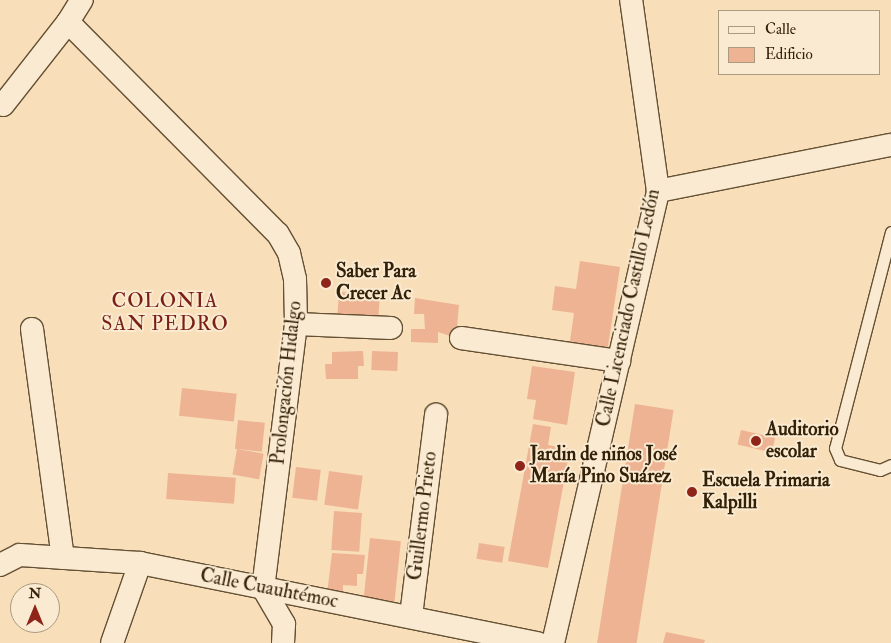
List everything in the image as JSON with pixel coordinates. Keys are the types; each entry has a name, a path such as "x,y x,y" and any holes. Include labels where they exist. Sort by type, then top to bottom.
{"street":[{"path":"2,105 68,22 82,0"},
{"name":"Calle Licenciado Castillo Ledón","path":"553,643 658,191 631,0"},
{"name":"Prolongación Hidalgo","path":"68,22 278,234 289,253 295,280 296,324 263,588"},
{"path":"658,191 891,145"},
{"path":"296,324 392,328"},
{"path":"32,329 64,558"},
{"path":"460,338 619,360"},
{"name":"Guillermo Prieto","path":"411,616 436,416"},
{"name":"Calle Cuauhtémoc","path":"0,565 20,555 140,563 538,643"},
{"path":"112,643 140,563"},
{"path":"263,588 284,624 283,643"}],"lane":[{"path":"891,232 835,448 840,460 880,470 891,465"}],"building":[{"path":"580,261 620,267 607,353 569,348 574,313 552,310 555,286 576,289"},
{"path":"339,292 380,295 378,327 337,324"},
{"path":"415,298 459,305 456,338 438,332 438,343 411,342 411,329 425,329 424,314 414,314"},
{"path":"363,351 364,366 358,366 358,379 326,379 325,364 332,364 332,352"},
{"path":"372,351 398,352 397,371 371,370"},
{"path":"532,366 575,372 567,425 533,419 536,400 527,399"},
{"path":"182,388 237,394 234,422 179,416"},
{"path":"635,404 674,410 637,643 597,643"},
{"path":"238,420 265,423 262,452 235,449"},
{"path":"533,424 551,427 548,445 570,449 548,568 508,561"},
{"name":"Auditorio escolar","path":"741,430 775,438 772,452 738,445"},
{"path":"237,449 264,454 259,479 232,475"},
{"path":"296,467 321,470 317,501 292,498"},
{"path":"329,471 363,476 358,509 324,505"},
{"path":"168,473 236,478 234,504 166,499"},
{"path":"334,511 362,513 359,552 331,550"},
{"path":"370,538 401,541 394,606 363,603"},
{"path":"479,543 505,547 502,563 476,559"},
{"path":"332,553 365,555 363,574 357,574 357,586 343,585 343,597 327,594"},
{"path":"666,632 705,640 704,643 663,643"}],"place":[{"name":"Saber Para Crecer Ac","path":"326,283"},
{"name":"Auditorio escolar","path":"756,441"},
{"name":"Jardin de niños José María Pino Suárez","path":"520,466"},
{"name":"Escuela Primaria Kalpilli","path":"692,492"}],"district":[{"name":"COLONIA SAN PEDRO","path":"165,312"}]}
